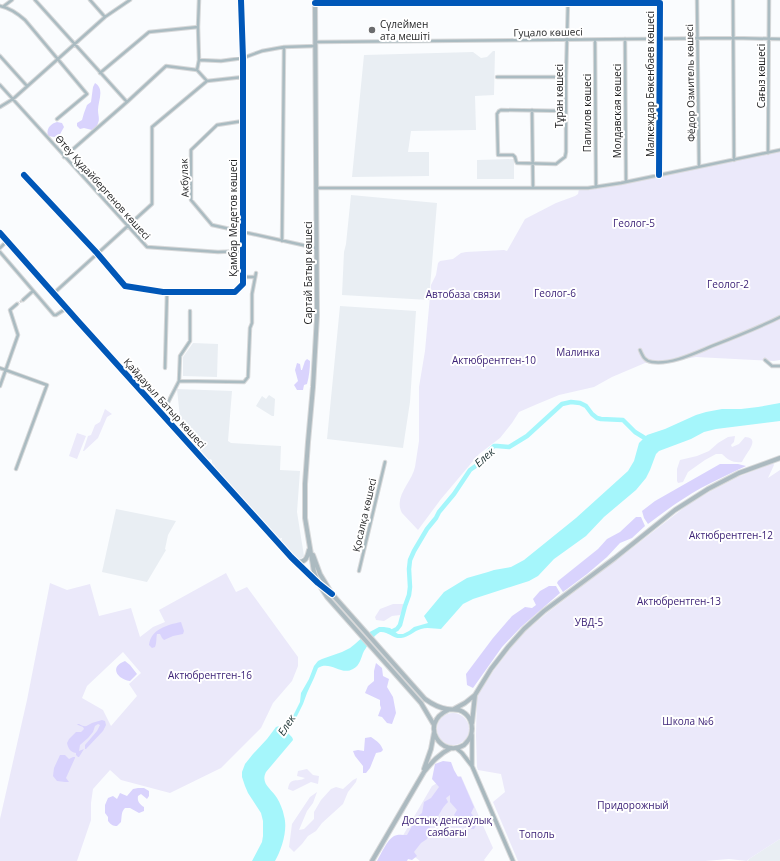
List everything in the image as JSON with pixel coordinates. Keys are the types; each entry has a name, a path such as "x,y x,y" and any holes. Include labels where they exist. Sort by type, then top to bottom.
{"highway":[{"name":"Сартай Батыр көшесі","path":"309,546 305,518 305,484 316,340 315,2"},
{"path":"454,709 475,695 491,669 508,647 544,611 689,500 739,473 780,458"},
{"path":"295,562 301,562 306,559 309,546"},
{"path":"309,546 314,572 318,583 327,597 350,619 402,677 425,699 432,704 448,710"},
{"path":"309,546 320,574 350,619"},
{"path":"402,677 421,703 434,726"},
{"path":"372,861 424,772 440,754 466,744 472,734 475,695"},
{"path":"424,772 431,749 436,718 448,710 454,709 460,710 472,723"},
{"path":"434,733 436,739 440,743 453,748"}],"main road":[{"path":"472,734 472,766"},
{"path":"453,748 462,753 472,766 513,861"}],"street":[{"path":"2,6 12,0"},
{"path":"35,0 127,102"},
{"path":"90,0 105,17"},
{"path":"0,107 13,99 105,17 130,0"},
{"path":"197,70 199,60 199,0"},
{"name":"Қамбар Медетов көшесі","path":"24,175 97,253 125,286 167,292 235,292 243,284 243,58 241,0"},
{"name":"Фёдор Озмитель көшесі","path":"697,0 699,166"},
{"path":"733,0 734,160"},
{"name":"Сағыз көшесі","path":"768,153 769,0"},
{"name":"Тұран көшесі","path":"533,163 556,164 565,157 568,1"},
{"name":"Малкеждар Бөкенбаев көшесі","path":"315,2 617,1 660,3 660,175"},
{"path":"2,6 17,13 25,20 86,94 57,119"},
{"path":"100,73 149,32 198,27"},
{"name":"Гуцало көшесі","path":"199,60 221,61 243,58 262,51 316,44 697,38 780,39"},
{"name":"Молдавская көшесі","path":"625,39 626,182"},
{"name":"Папилов көшесі","path":"595,40 596,187"},
{"path":"282,241 284,47"},
{"path":"0,56 27,86"},
{"path":"64,156 166,66 197,70 207,81"},
{"path":"54,293 152,204 152,127 207,81 243,77"},
{"path":"497,77 566,78"},
{"name":"Өтеу Құдайбергенов көшесі","path":"0,85 127,227 147,247 218,252 243,251"},
{"path":"533,163 517,163 513,155 497,154 497,114 501,110 566,111"},
{"path":"532,110 534,188"},
{"name":"Акбулак","path":"243,121 217,125 191,150 190,200 212,225 316,248"},
{"path":"316,188 588,188 626,182 780,150"},
{"name":"Қайдауыл Батыр көшесі","path":"0,233 295,562 332,594"},
{"path":"0,248 7,241"},
{"path":"0,252 54,315 67,308"},
{"path":"180,381 244,382 248,378 250,328 252,323 252,294 256,273"},
{"path":"243,277 255,277"},
{"path":"23,300 33,291"},
{"path":"165,368 167,292"},
{"path":"0,386 18,335 10,310 17,304"},
{"path":"162,414 180,381 180,356 190,341 190,311"},
{"path":"640,350 643,358 648,361 670,361 730,339 780,317"},
{"path":"765,360 772,366 780,366"},
{"path":"0,368 46,385 16,469"},
{"name":"Қосалқа көшесі","path":"359,571 385,462"}],"shaded area":[{"path":"495,51 494,95 475,96 476,130 411,131 408,152 429,152 429,176 352,177 364,55 473,52 481,58 487,57"},
{"path":"95,83 100,88 98,110 99,121 92,130 84,128 80,129 77,126 77,123 82,120 87,105 91,102"},
{"path":"57,122 62,123 64,127 59,136 48,136 49,127"},
{"path":"514,159 514,179 477,179 477,160"},
{"path":"351,195 437,203 429,300 342,295 344,252"},
{"path":"340,306 416,311 410,402 403,448 327,439"},
{"path":"193,343 218,344 217,377 183,376 183,357"},
{"path":"307,359 310,361 307,384 304,385 303,390 297,390 294,385 298,381 295,370 297,363 300,364 302,370"},
{"path":"177,389 232,391 228,441 231,443 281,446 280,470 300,471 297,512 304,556 299,560 280,542 282,538 278,539 215,469 212,460 209,460 181,427"},
{"path":"269,395 275,399 274,416 256,406 262,396 266,399"},
{"path":"720,464 738,464 746,466 694,492 648,524 642,511 655,501"},
{"path":"116,509 176,521 168,535 166,550 147,582 102,572"},
{"path":"636,517 641,517 645,526 632,538 620,543 607,557 563,592 557,583 558,581 598,549 607,539 620,532"},
{"path":"549,586 556,586 560,593 521,627 502,647 473,688 467,685 466,674 493,638 512,616 525,607 532,608 536,605 533,599 540,591"},
{"path":"181,622 184,631 183,634 164,640 160,634 157,634 155,647 152,648 149,645 150,640 156,631 165,626"},
{"path":"125,661 137,674 130,681 121,678 116,669 117,666"},
{"path":"376,663 382,668 383,676 389,679 387,687 393,697 396,713 392,724 387,723 382,717 378,716 381,708 380,700 365,693 368,686 374,681"},
{"path":"102,720 105,721 106,725 103,731 85,749 85,745 100,725 98,724 95,726 93,732 80,745 79,751 84,749 78,757 76,753 70,750 67,743 76,732 81,732 84,729 77,724 86,726"},
{"path":"371,737 381,746 383,750 376,753 370,768 366,773 363,773 363,766 353,751 364,751 365,738"},
{"path":"60,755 65,755 69,759 75,757 66,778 69,782 57,781 53,776 54,768"},
{"path":"443,761 451,762 458,777 461,777 474,807 471,813 478,822 474,829 468,829 454,815 457,810 450,802 450,795 446,798 448,802 433,824 429,825 431,830 427,839 421,843 414,852 417,856 412,860 408,859 407,861 377,861 384,847 391,838 397,835 407,835 417,817 422,813 424,802 431,798 439,787 432,779 435,764"},
{"path":"144,788 149,791 149,796 147,799 141,794 138,796 138,801 144,807 144,811 139,813 130,808 125,808 122,813 121,822 117,826 111,824 105,813 105,805 108,798 113,796 117,799 120,793 127,796 133,789"},
{"path":"780,839 780,861 748,861 749,859"}],"green space":[{"path":"780,149 780,360 774,361 696,357 669,362 645,363 612,377 594,387 559,395 519,412 500,438 479,454 441,499 418,530 402,513 400,501 401,495 415,467 419,441 419,387 425,351 431,285 436,275 438,263 440,261 453,259 461,253 466,252 507,251 525,219 556,203 575,196 578,194 579,189 593,188"},
{"path":"105,409 112,414 107,417 98,438 83,451 88,436 91,435 95,425 100,422"},
{"path":"77,433 86,436 77,459 69,456"},
{"path":"735,436 734,442 731,445 732,447 739,444 745,437 752,440 751,447 742,462 733,461 722,454 716,454 688,472 683,482 678,483 677,469 680,460 697,456 709,451 728,437"},
{"path":"773,463 774,465 768,478 780,470 780,839 747,861 729,859 705,861 518,861 493,802 505,792 501,774 478,770 477,767 477,696 511,648 526,631 547,613 690,503 740,476"},
{"name":"Актюбрентген-16","path":"226,573 236,592 247,587 298,657 298,666 292,681 273,703 261,728 221,768 170,793 121,780 110,770 93,789 91,820 77,861 0,861 0,819 27,700 50,583 67,590 90,584 99,616 131,608 140,637 153,627 165,622 159,610","holes":["123,652 141,673 129,684 137,696 111,726 103,710 82,698 87,686"]},
{"path":"393,604 403,604 403,609 400,615 392,616 384,621 376,620 375,617 380,609"},
{"path":"450,713 456,713 466,720 469,729 468,735 462,742 456,745 450,745 440,738 437,732 437,726 444,716"},
{"path":"307,769 313,775 319,776 318,784 311,782 293,791 288,789 290,782 305,778 297,776 298,771"},
{"name":"Достық денсаулық саябағы","path":"449,776 461,776 493,848 484,860 485,861 420,861 398,844 432,786"},
{"path":"357,778 356,782 348,792 343,804 322,823 316,831 308,836 294,852 289,847 292,824 310,797 317,792 299,830 304,829 314,819 314,812 321,800 331,789 336,787 343,789"}],"water":[{"path":"780,403 780,421 716,429 704,432 691,439 659,451 656,454 646,478 636,490 604,517 586,536 554,559 538,576 529,581 473,599 463,604 441,629 423,628 401,638 380,632 375,636 364,651 359,664 349,671 327,666 318,668 294,723 287,731 293,740 266,772 264,780 277,798 284,814 285,833 280,851 275,861 252,861 262,842 263,821 261,813 245,786 242,772 245,764 276,727 285,727 289,724 300,702 301,693 318,661 350,648 366,634 379,627 390,628 398,634 403,634 414,627 428,623 424,616 444,592 467,578 494,570 511,567 524,560 576,518 628,471 634,461 639,443 647,435 706,412 722,409 758,407"}],"waterway":[{"name":"Елек","path":"391,632 397,629 400,625 409,595 410,560 414,551 427,529 454,494 470,470 477,465 494,446 509,447 527,436 562,404 571,402 580,403 586,406 597,418 623,420 635,432 648,440"}],"tunnel":[{"path":"17,304 23,300"}],"cycle path":[{"path":"24,175 97,253 125,286 163,292 235,292 243,284 243,58 241,0"},
{"path":"315,3 660,3 659,175"},
{"path":"0,233 291,557 318,583 332,594"}],"place":[{"name":"Сүлеймен ата мешіті","path":"372,30"}],"park label":[{"name":"Геолог-5","path":"634,223"},
{"name":"Геолог-2","path":"728,284"},
{"name":"Геолог-6","path":"555,293"},
{"name":"Автобаза связи","path":"463,294"},
{"name":"Малинка","path":"578,352"},
{"name":"Актюбрентген-10","path":"494,360"},
{"name":"Актюбрентген-12","path":"731,535"},
{"name":"Актюбрентген-13","path":"679,601"},
{"name":"УВД-5","path":"589,622"},
{"name":"Школа №6","path":"688,721"},
{"name":"Придорожный","path":"633,805"},
{"name":"Тополь","path":"537,834"}]}
